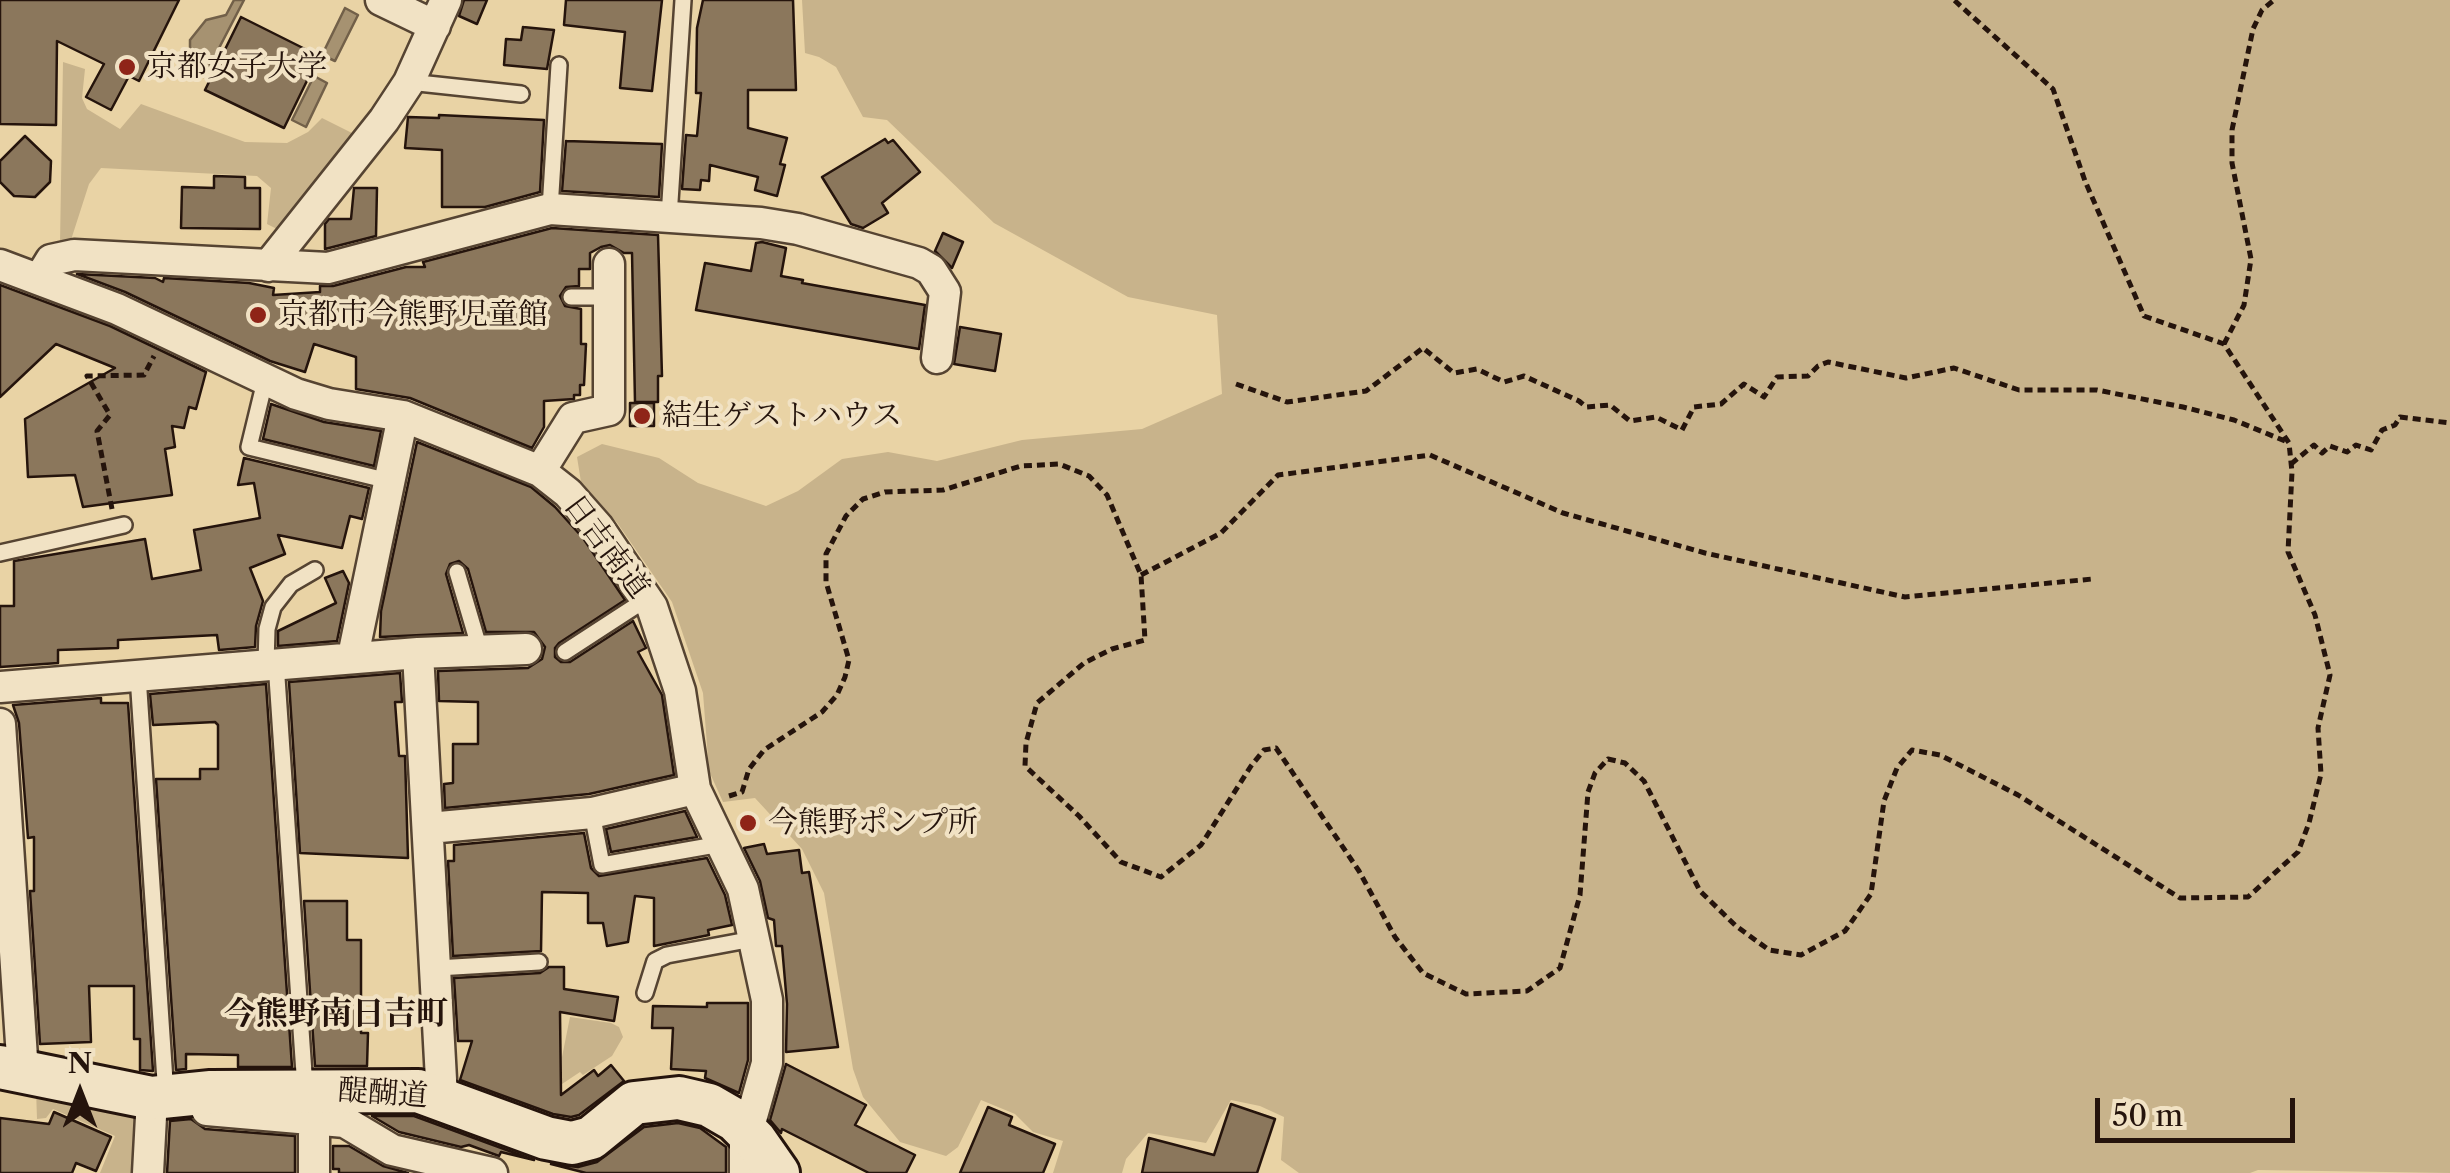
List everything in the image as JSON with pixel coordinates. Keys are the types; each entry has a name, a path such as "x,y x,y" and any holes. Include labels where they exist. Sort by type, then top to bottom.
{"main road":[{"name":"醍醐道","path":"12,1070 168,1098 210,1092 310,1104 418,1091 562,1142 591,1138 634,1104 664,1098 709,1105 747,1131 778,1173"}],"street":[{"path":"268,266 384,120 409,82 440,13 381,0"},
{"path":"40,278 51,260 74,255 328,268 550,209 782,226 919,262 931,270 946,292 937,358"},
{"path":"540,471 572,418 609,410 609,264"},
{"name":"日吉南道","path":"0,265 168,332 266,381 329,404 403,416 540,471 568,493 598,527 648,598 680,692 696,789 744,889 767,1000 767,1063 747,1131 745,1173"},
{"path":"353,656 403,416"},
{"path":"0,687 353,656 526,649"},
{"path":"418,652 442,1098"},
{"path":"0,724 12,1070"},
{"path":"429,828 592,813 696,789"},
{"path":"148,1173 168,1098"},
{"path":"314,1173 310,1104 392,1150 474,1172"}],"lane":[{"path":"669,217 683,0"},
{"path":"550,209 559,65"},
{"path":"409,82 520,94"},
{"path":"571,296 609,296"},
{"path":"266,381 249,447 390,481"},
{"path":"0,553 120,526"},
{"path":"310,1104 266,629 273,606 290,584 315,570"},
{"path":"457,572 480,650"},
{"path":"565,652 648,598"},
{"path":"138,676 168,1098"},
{"path":"592,813 602,866 720,844"},
{"path":"645,993 655,961 667,955 753,939"},
{"path":"437,968 539,962"}],"path":[{"path":"742,792 756,757 822,712 837,695 845,677 849,660 826,582 826,554 846,516 863,499 885,492 943,490 1021,466 1059,464 1089,476 1107,495 1141,575 1145,640 1084,663 1037,703 1026,742 1025,766 1122,862 1161,877 1201,845 1251,766 1264,750 1276,748 1423,973 1466,994 1528,991 1560,968 1580,894 1588,792 1595,773 1608,759 1625,763 1644,782 1700,892 1736,926 1770,950 1801,955 1845,931 1871,894 1884,801 1897,768 1912,750 1940,756 2018,795 2180,898 2248,897 2298,852 2321,774 2318,728 2330,674 2314,614 2288,552 2289,443 2224,344 2144,316 2085,181 2053,88 1954,0"},
{"path":"2224,344 2244,305 2251,258 2232,163 2232,130 2253,29 2262,10 2274,0"},
{"path":"120,526 97,431 110,415 88,376 144,375 168,332"},
{"path":"1236,384 1287,402 1366,391 1423,348 1454,374 1477,370 1504,382 1524,376 1579,401 1586,408 1610,405 1630,421 1656,417 1682,430 1694,407 1721,404 1744,384 1764,397 1778,377 1808,376 1828,362 1906,378 1954,368 2020,390 2097,390 2184,406 2234,420 2289,443"},
{"path":"2291,464 2314,444 2322,453 2330,446 2346,452 2356,445 2371,450 2382,430 2400,417 2450,422"},
{"path":"1141,575 1220,533 1278,476 1430,455 1563,513 1706,553 1905,597 2092,579"}],"shaded area":[{"path":"234,0 244,0 204,77 196,73 190,60 190,40 206,20 226,15"},
{"path":"802,0 2450,0 2450,1173 1299,1173 1281,1160 1284,1117 1260,1106 1231,1100 1206,1143 1148,1133 1126,1159 1122,1173 1053,1173 1063,1141 1033,1132 1015,1114 981,1100 958,1147 946,1156 900,1142 863,1097 853,1069 824,893 802,849 755,798 723,802 709,771 703,693 672,602 618,524 581,482 577,457 602,444 659,458 698,483 766,506 798,491 842,459 888,452 937,461 1022,440 1142,429 1222,394 1217,315 1128,297 994,223 887,120 863,117 836,67 805,53"},
{"path":"345,8 358,15 335,61 322,55"},
{"path":"63,62 85,69 82,98 87,109 120,129 141,104 245,142 287,143 308,132 322,118 354,134 342,163 277,229 267,224 271,188 257,176 101,168 89,184 70,243 60,244"},
{"path":"314,76 327,83 306,127 292,120"},
{"path":"570,1017 611,1023 619,1027 623,1037 612,1056 562,1084 562,1057"},
{"path":"36,1089 143,1109 140,1173 100,1173 115,1136 53,1109 46,1118 37,1119"}],"building":[{"name":"京都女子大学","path":"0,0 179,0 139,81 129,76 111,110 86,97 104,64 57,41 56,125 0,124"},
{"path":"464,0 487,0 477,24 459,16"},
{"path":"566,0 662,0 652,91 620,88 625,32 564,25"},
{"path":"703,0 793,0 796,90 748,90 748,128 787,138 777,196 755,190 758,177 710,165 709,181 701,180 700,190 682,189 686,135 697,136 701,93 696,93 697,28"},
{"path":"241,17 319,56 284,128 205,90"},
{"path":"523,27 554,30 547,69 504,65 506,39 521,40"},
{"path":"408,117 544,120 540,192 485,207 442,207 442,150 405,148"},
{"path":"25,136 51,161 50,182 35,197 14,196 0,182 0,161"},
{"path":"885,139 888,143 893,140 920,172 882,203 888,213 863,228 851,224 822,177"},
{"path":"566,141 662,144 659,197 562,191"},
{"path":"214,176 245,177 245,188 260,188 260,229 181,228 182,187 214,188"},
{"path":"354,188 377,188 376,236 325,249 325,224 329,219 351,219"},
{"path":"552,228 658,235 662,376 658,376 658,402 635,402 632,253 610,245 601,247 590,253 590,269 579,269 579,286 566,287 560,296 565,306 581,309 581,344 586,344 584,385 580,385 580,395 574,395 574,399 544,401 544,427 532,448 410,398 356,389 356,357 314,344 305,372 270,361 125,292 77,274 155,278 163,282 164,278 249,283 274,288 273,295 320,292 320,286 406,267 425,267 423,262"},
{"path":"943,233 963,242 952,268 935,251"},
{"path":"756,243 786,248 781,276 925,305 919,349 696,310 705,263 751,271"},
{"path":"0,285 110,326 206,372 196,409 189,407 184,428 172,426 175,447 165,449 172,495 83,507 75,475 28,477 25,419 115,368 56,344 0,397"},
{"path":"960,327 1001,334 995,371 954,364"},
{"path":"630,403 654,403 654,426 630,426"},
{"path":"271,404 324,422 381,431 374,466 263,439"},
{"path":"417,442 531,487 583,538 625,600 559,643 555,657 570,662 633,621 646,648 638,652 662,695 674,775 589,794 445,808 444,784 453,783 453,744 478,744 478,702 439,701 438,671 528,668 542,659 545,647 534,632 486,632 468,569 459,561 450,564 446,574 463,633 380,637 381,611"},
{"path":"244,458 369,488 362,519 350,516 342,548 278,535 285,554 250,568 263,601 255,647 219,650 217,635 118,640 118,648 58,650 58,663 0,667 0,606 14,606 14,561 145,539 152,579 201,570 194,530 260,518 254,483 238,485"},
{"path":"343,571 349,583 337,641 278,646 278,631 336,603 325,578"},
{"path":"400,673 402,702 395,702 399,756 405,756 408,858 300,853 289,682"},
{"path":"266,684 292,1067 238,1067 238,1055 186,1054 186,1069 176,1070 156,779 200,779 200,769 218,769 218,725 153,725 150,694"},
{"path":"101,698 101,703 128,703 153,1071 140,1070 140,1039 134,1039 134,986 89,986 91,1042 40,1044 30,891 34,891 34,837 28,838 19,723 13,705"},
{"path":"685,811 697,837 611,852 606,829"},
{"path":"584,833 591,868 599,876 707,858 725,895 732,925 708,930 709,935 654,946 654,898 635,896 628,942 607,946 603,923 588,923 588,893 542,892 541,951 453,956 448,861 454,861 454,845"},
{"path":"764,844 767,854 799,850 802,873 809,872 838,1047 786,1052 782,946 776,946 774,920 768,918 760,881 744,848"},
{"path":"304,901 347,901 347,940 361,940 361,1033 368,1033 367,1066 315,1066"},
{"path":"549,967 564,967 564,989 618,997 614,1021 560,1012 561,1095 594,1070 598,1076 611,1065 624,1081 571,1117 460,1080 472,1041 458,1041 454,978 540,973"},
{"path":"707,1003 748,1003 748,1060 739,1093 705,1078 706,1071 671,1069 673,1028 652,1028 653,1006 707,1007"},
{"path":"786,1064 866,1105 855,1125 915,1155 906,1173 869,1173 782,1129 781,1133 770,1120"},
{"path":"1231,1104 1275,1119 1257,1173 1142,1173 1149,1138 1214,1155"},
{"path":"988,1107 1012,1117 1009,1125 1055,1144 1043,1173 960,1173"},
{"path":"54,1112 111,1137 96,1171 76,1163 72,1173 0,1173 0,1118 49,1124"},
{"path":"372,1116 414,1116 534,1160 501,1152 499,1156 469,1145 461,1147 399,1132"},
{"path":"191,1119 205,1129 295,1136 295,1173 167,1173 170,1121"},
{"path":"678,1123 700,1128 726,1147 726,1173 586,1173 551,1164 578,1167 597,1162 644,1127"},
{"path":"333,1146 349,1146 383,1166 408,1173 339,1173 339,1169 333,1169"}],"place":[{"name":"京都女子大学","path":"127,67"},
{"name":"京都市今熊野児童館","path":"258,315"},
{"name":"結生ゲストハウス","path":"642,416"},
{"name":"今熊野ポンプ所","path":"748,823"}],"district":[{"name":"今熊野南日吉町","path":"336,1015"}]}
